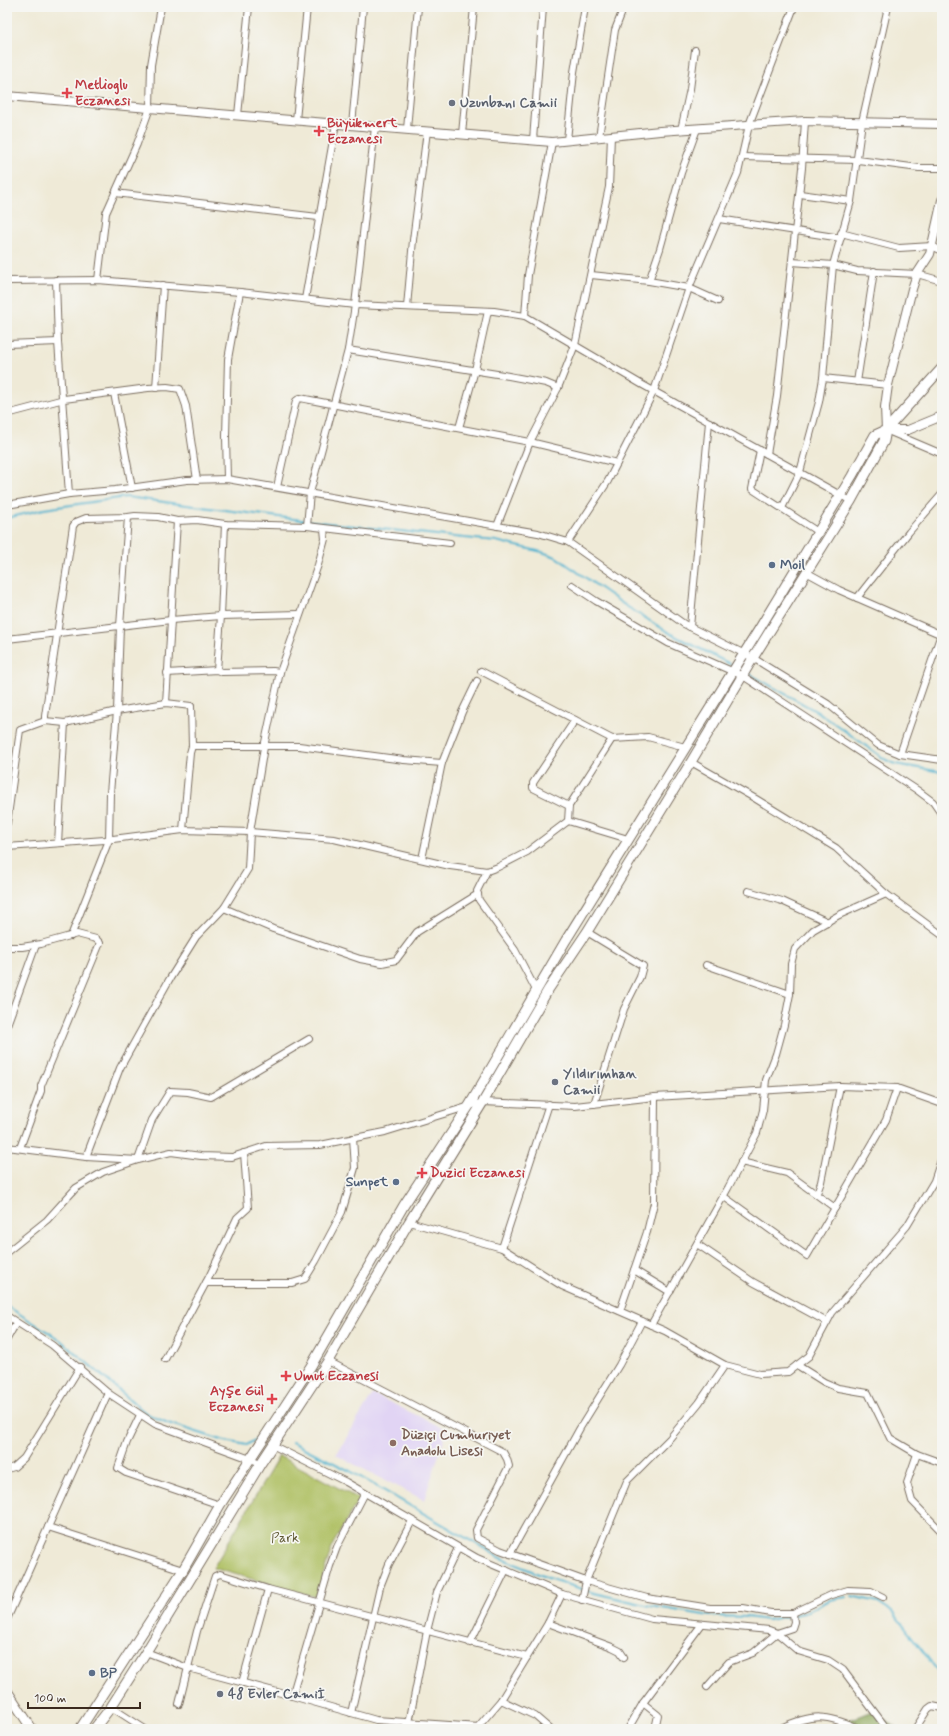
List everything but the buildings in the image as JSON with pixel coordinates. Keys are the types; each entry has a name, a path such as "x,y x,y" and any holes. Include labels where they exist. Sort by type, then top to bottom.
{"main road":[{"path":"80,1729 183,1570 220,1505 311,1366 404,1205 469,1106 628,839 841,495 875,435 886,430 942,368"},
{"path":"94,1729 111,1707 261,1463 328,1362 409,1222 483,1102 548,990 587,932 850,501 884,441 886,430"},
{"path":"7,1691 32,1729"}],"street":[{"path":"98,280 106,212 138,144 150,108 151,65 160,7"},
{"path":"238,115 249,7"},
{"path":"296,120 307,7"},
{"path":"352,125 363,7"},
{"path":"408,129 418,7"},
{"path":"462,134 474,7"},
{"path":"533,140 543,7"},
{"path":"567,140 574,72 585,7"},
{"path":"599,137 615,30 624,7"},
{"path":"568,542 608,481 654,391 689,288 738,173 749,125 794,7"},
{"path":"782,508 800,472 823,378 833,266 851,201 858,160 862,122 888,7"},
{"path":"681,130 690,90 695,50"},
{"path":"7,96 552,142 681,130 805,121 942,124"},
{"path":"767,454 777,396 796,231 805,121"},
{"path":"305,299 318,217 336,123"},
{"path":"307,525 310,493 348,350 355,305 375,127"},
{"path":"649,281 660,249 681,172 697,129"},
{"path":"407,307 413,240 427,131"},
{"path":"497,526 530,442 558,388 575,345 609,187 611,136"},
{"path":"525,316 528,275 552,142"},
{"path":"742,156 858,160 920,168 942,168"},
{"path":"115,193 318,217"},
{"path":"800,194 851,201"},
{"path":"886,430 885,407 888,385 917,274 930,254 942,200"},
{"path":"719,219 796,231 841,236 899,248 932,246 942,252"},
{"path":"792,262 833,266 857,271 917,274 942,281"},
{"path":"857,382 874,272"},
{"path":"591,275 649,281 689,288 718,301"},
{"path":"56,280 58,342 64,399 69,494"},
{"path":"7,281 98,280 240,292 355,305 488,311 525,316 654,391 850,501"},
{"path":"156,388 163,285"},
{"path":"227,478 226,436 228,359 240,292"},
{"path":"459,428 475,370 488,311"},
{"path":"7,344 58,342"},
{"path":"348,350 475,370 546,383 558,388"},
{"path":"823,378 888,385"},
{"path":"7,414 64,399 167,387 180,389 186,406 197,480"},
{"path":"114,392 132,488"},
{"path":"278,487 296,401 300,398 333,403 530,442 617,463"},
{"path":"886,430 908,430 942,416"},
{"path":"690,627 709,422"},
{"path":"886,430 942,454"},
{"path":"760,450 752,489 818,532"},
{"path":"7,505 69,494 227,478 538,533 568,542 684,624 741,657 747,668 933,802 942,815"},
{"path":"857,598 909,532 942,494"},
{"path":"45,721 73,526 76,522 86,518 135,516 158,517 177,521 197,520 225,524 307,525 324,529 337,529 450,544"},
{"path":"71,936 109,840 110,793 128,517"},
{"path":"166,703 177,521"},
{"path":"216,670 222,616 225,524"},
{"path":"86,1156 120,1068 169,980 196,937 224,908 248,869 250,832 264,747 280,672 318,565 324,539 324,529"},
{"path":"806,572 839,590 942,635 900,754"},
{"path":"572,585 596,601 668,643 733,670 747,668 828,704 878,745 900,754 942,760"},
{"path":"7,640 171,620 222,616 300,614"},
{"path":"167,673 216,670 221,672 280,672"},
{"path":"481,671 612,739 648,737 685,747"},
{"path":"422,859 442,763 476,681"},
{"path":"7,823 20,730 45,721 65,724 116,711 166,703 191,706 192,746 190,753 183,830"},
{"path":"569,806 533,788 533,783 575,720"},
{"path":"58,843 65,724"},
{"path":"7,847 109,840 183,830 250,832 334,839 450,866 487,871 527,852 568,821 569,806 612,739"},
{"path":"192,746 299,746 404,760 442,763"},
{"path":"691,762 756,799 836,848 886,894 942,935"},
{"path":"568,821 628,839"},
{"path":"487,871 477,891 478,900 515,950 537,992"},
{"path":"748,890 782,901 828,922"},
{"path":"224,908 273,929 360,959 382,963 396,960 417,932 478,894"},
{"path":"651,1325 697,1244 756,1133 763,1110 766,1080 778,1047 790,994 791,964 795,949 813,930 886,894"},
{"path":"587,932 643,966 640,977 624,1009 594,1104"},
{"path":"7,947 36,945 78,934 96,938 100,943 41,1086 41,1091 20,1148"},
{"path":"7,1025 36,945"},
{"path":"706,965 790,994"},
{"path":"138,1160 152,1120 170,1091 188,1092 211,1097 309,1039"},
{"path":"817,1193 821,1182 840,1086"},
{"path":"7,1252 47,1220 76,1188 104,1172 138,1160 171,1152 201,1156 232,1157 266,1146 320,1145 385,1132 483,1102 575,1106 655,1097 840,1086 897,1088 942,1104"},
{"path":"723,1196 807,1256 886,1120 897,1088"},
{"path":"620,1311 647,1232 654,1203 655,1097"},
{"path":"502,1248 549,1104"},
{"path":"206,1283 292,1283 305,1279 342,1212 355,1168 352,1138"},
{"path":"7,1147 138,1160"},
{"path":"165,1359 206,1283 237,1218 248,1208 244,1153"},
{"path":"409,1222 502,1248 562,1286 665,1331 725,1365 760,1374 788,1372 809,1356 832,1313 907,1226 934,1181 941,1164 942,1156"},
{"path":"741,1162 787,1173 817,1193 835,1208"},
{"path":"697,1244 753,1282 827,1322"},
{"path":"634,1270 670,1292"},
{"path":"7,1316 52,1345 108,1392 155,1424 261,1463"},
{"path":"510,1554 580,1428 619,1366 642,1321"},
{"path":"7,1339 16,1323"},
{"path":"328,1362 503,1452 509,1466 476,1530 477,1538 510,1554 586,1583 647,1598 710,1608 743,1608 794,1615 831,1595 848,1590 871,1591 883,1597"},
{"path":"582,1600 586,1583 627,1481 670,1438 699,1403 725,1365"},
{"path":"797,1365 824,1382 838,1388 868,1393 890,1438 917,1454 942,1463"},
{"path":"7,1469 14,1467 24,1458 80,1367"},
{"path":"7,1619 108,1392"},
{"path":"140,1415 127,1442 118,1468 126,1473 220,1505"},
{"path":"272,1446 365,1493 458,1548 562,1594 652,1619 769,1630 777,1633 798,1651 828,1660 843,1670 887,1729"},
{"path":"917,1454 907,1483 912,1501 942,1532"},
{"path":"292,1696 330,1566 337,1547 365,1493"},
{"path":"351,1713 373,1617 389,1564 412,1521"},
{"path":"48,1527 183,1570"},
{"path":"409,1723 427,1631 437,1592 458,1548"},
{"path":"470,1643 506,1570"},
{"path":"178,1704 197,1631 215,1576 220,1574 268,1589 527,1657"},
{"path":"242,1683 268,1589"},
{"path":"146,1652 188,1668 376,1720 479,1728 501,1700 548,1623 562,1594"},
{"path":"707,1687 729,1662 753,1653 777,1633 792,1628 794,1615"},
{"path":"548,1623 612,1646 620,1651 624,1657"},
{"path":"628,1729 643,1703 702,1624"},
{"path":"501,1700 535,1716 550,1729"},
{"path":"643,1703 658,1715 655,1729"},
{"path":"915,1729 932,1706 942,1708"},
{"path":"111,1707 145,1729"},
{"path":"779,1729 798,1720 818,1717 840,1720 860,1729"}],"shaded area":[{"name":"Düziçi Cumhuriyet Anadolu Lisesi","path":"373,1394 447,1430 424,1500 336,1455"}],"green space":[{"name":"Park","path":"279,1456 359,1499 333,1544 316,1597 213,1568"},
{"path":"874,1710 897,1729 832,1729 832,1727"}],"waterway":[{"path":"7,21 11,7"},
{"path":"7,518 44,509 126,497 302,520 496,541 542,552 556,557 626,606 671,634 734,666"},
{"path":"748,673 821,714 886,760 895,764 942,772"},
{"path":"7,1306 59,1339 147,1414 168,1423 225,1441 247,1445 256,1439"},
{"path":"292,1442 350,1471 499,1557 548,1578 594,1593 650,1606 710,1616 746,1617 768,1620 804,1613 830,1600 846,1597"},
{"path":"851,1596 878,1602 893,1612 937,1670"}],"place":[{"name":"Metlioglu Eczanesi","path":"67,93"},
{"name":"Uzunbanı Camii","path":"452,103"},
{"name":"Büyükmert Eczanesi","path":"319,131"},
{"name":"Moil","path":"772,565"},
{"name":"Yıldırımhan Camii","path":"555,1082"},
{"name":"Duzici Eczanesi","path":"422,1173"},
{"name":"Sunpet","path":"396,1182"},
{"name":"Umut Eczanesi","path":"286,1376"},
{"name":"Ayşe Gül Eczanesi","path":"272,1399"},
{"name":"Düziçi Cumhuriyet Anadolu Lisesi","path":"393,1443"},
{"name":"BP","path":"92,1673"},
{"name":"48 Evler Camiİ","path":"220,1694"}]}
